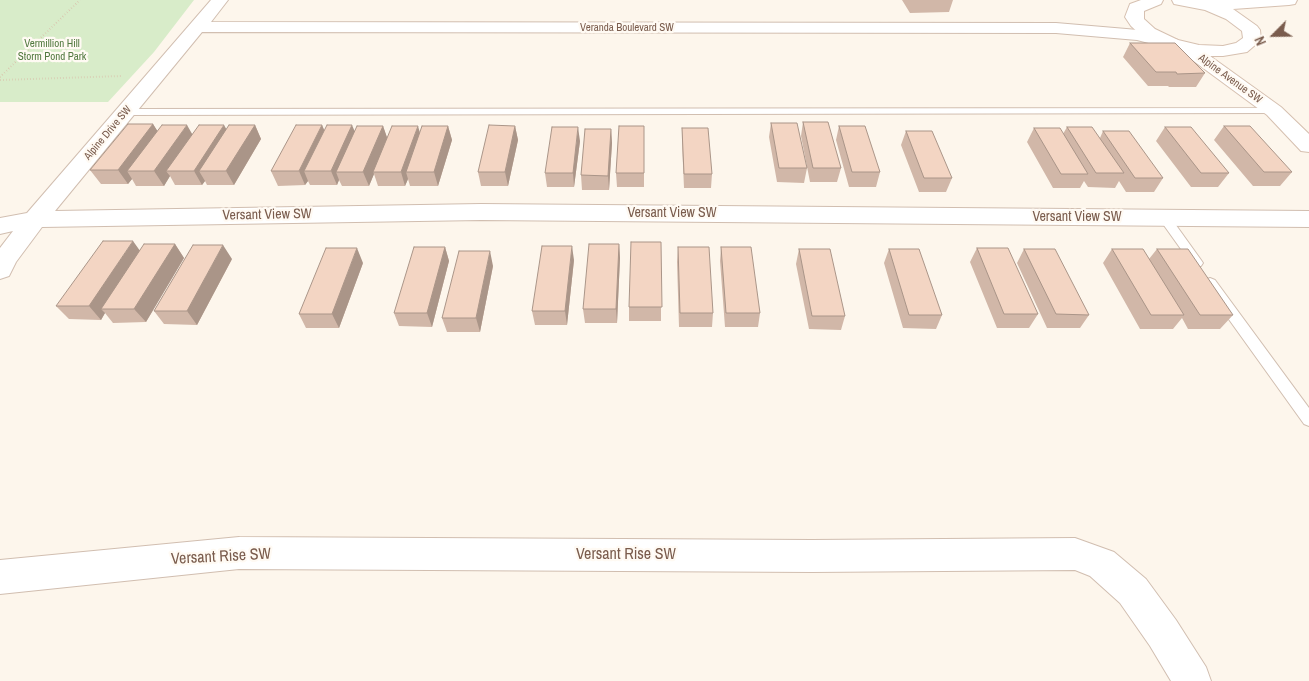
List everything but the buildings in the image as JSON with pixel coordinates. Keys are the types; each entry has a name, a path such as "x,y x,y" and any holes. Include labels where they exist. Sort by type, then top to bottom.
{"street":[{"name":"Alpine Drive SW","path":"0,270 36,219 220,0"},
{"path":"1180,0 1199,3 1289,0"},
{"path":"1141,3 1134,17 1142,27 1179,46 1212,51 1228,51 1242,48 1251,36 1300,0"},
{"name":"Veranda Boulevard SW","path":"1056,28 1120,16 1141,3"},
{"path":"1199,3 1232,15 1246,25 1251,36"},
{"name":"Veranda Boulevard SW","path":"198,27 1056,28 1138,35 1179,46"},
{"name":"Alpine Avenue SW","path":"1251,36 1243,56 1245,68 1274,111"},
{"name":"Alpine Avenue SW","path":"1179,46 1274,111 1309,146"},
{"name":"Versant View SW","path":"0,226 36,219 481,212 1309,218"},
{"name":"Versant Rise SW","path":"0,577 240,553 792,556 1075,554 1102,564 1133,591 1164,634 1192,681"}],"lane":[{"path":"126,112 1274,111"},
{"path":"1164,217 1309,420"}],"path":[{"path":"0,78 80,0"},
{"path":"0,78 104,77 159,73"}],"green space":[{"name":"Vermillion Hill Storm Pond Park","path":"0,0 194,0 154,52 108,102 0,102"}]}
